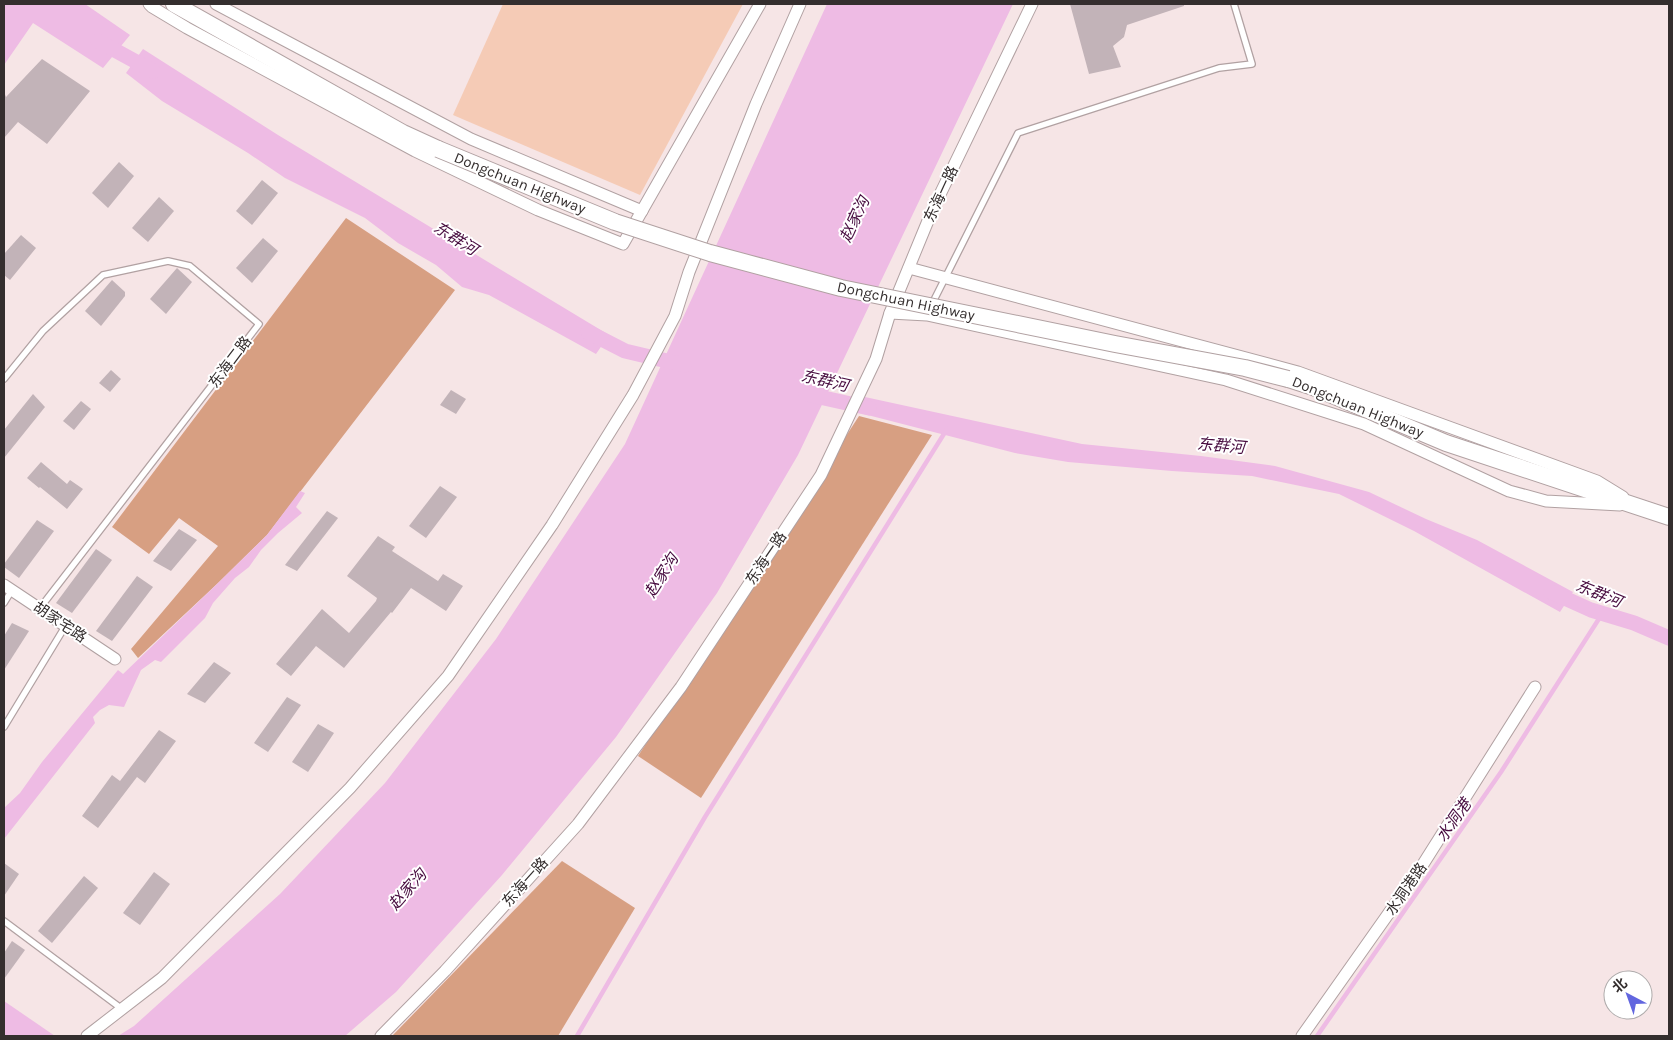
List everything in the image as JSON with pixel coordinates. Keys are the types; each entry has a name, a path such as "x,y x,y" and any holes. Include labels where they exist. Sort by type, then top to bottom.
{"street":[{"path":"149,4 187,28 415,151 538,210 623,244 760,4"},
{"name":"Dongchuan Highway","path":"174,4 403,133 615,222 710,253 841,288 1115,344 1245,368 1288,379 1313,387 1446,443 1669,517"},
{"path":"216,4 471,139 642,211"},
{"path":"88,1036 162,978 350,788 448,676 552,525 632,396 675,316 689,272 749,121 800,4"},
{"name":"东海一路","path":"381,1036 445,971 578,824 681,687 821,475 876,359 890,313 932,211 1032,4"},
{"path":"909,268 1298,372 1597,481 1639,507"},
{"path":"890,313 927,315 1226,380 1364,424 1509,491 1546,500 1639,507"},
{"name":"胡家宅路","path":"8,587 115,659"},
{"name":"水洞港路","path":"1302,1036 1420,870 1535,687"}],"lane":[{"path":"927,315 1018,133 1219,68 1252,64 1234,4"},
{"name":"东海二路","path":"4,379 43,332 103,275 168,261 190,266 259,324 40,608"},
{"path":"4,603 8,587"},
{"path":"4,727 66,625"},
{"path":"4,922 122,1009"}],"shaded area":[{"path":"503,4 743,4 640,195 453,115"},
{"path":"346,218 455,290 267,535 138,658 131,649 218,546 179,518 149,554 112,527"},
{"path":"859,416 932,435 701,798 638,756"},
{"path":"562,861 635,908 558,1036 392,1036"}],"water":[{"path":"4,4 85,4 130,35 103,68 33,23 4,65"},
{"name":"赵家沟","path":"827,4 1013,4 798,455 717,593 616,737 502,875 396,992 345,1036 118,1036 134,1026 280,894 385,783 496,639 625,444"},
{"path":"143,49 278,135 609,335 596,354 489,295 462,287 436,265 398,243 365,218 285,178 248,153 162,101 126,73"},
{"path":"865,397 1082,444 1201,456 1275,466 1369,492 1426,519 1477,540 1573,592 1560,612 1414,531 1339,494 1252,476 1068,462 1015,453 856,412"},
{"path":"300,491 305,493 296,507 302,513 261,550 249,567 235,578 213,603 205,618 161,662 155,660 141,670 124,707 109,705 93,717 95,723 4,839 4,808 20,793 42,762 118,670 123,674 267,535"},
{"path":"4,1001 55,1036 4,1036"}],"building":[{"path":"1070,4 1184,4 1184,6 1127,25 1124,37 1113,46 1121,67 1089,74"},
{"path":"42,59 90,91 47,144 18,122 4,138 4,92 6,97"},
{"path":"119,162 134,176 108,208 92,193"},
{"path":"262,180 278,193 252,225 236,211"},
{"path":"159,197 174,211 148,242 132,228"},
{"path":"21,235 36,248 10,280 4,275 4,254"},
{"path":"263,238 278,251 252,283 236,268"},
{"path":"177,268 192,282 166,314 150,299"},
{"path":"112,280 125,292 125,296 101,326 85,311"},
{"path":"111,370 121,379 110,392 99,383"},
{"path":"451,390 466,399 456,414 440,405"},
{"path":"33,394 45,407 4,458 4,430"},
{"path":"81,401 91,409 74,430 63,421"},
{"path":"41,462 67,484 70,480 83,489 67,509 27,478"},
{"path":"440,486 457,497 426,538 409,526"},
{"path":"327,511 338,518 297,571 285,565"},
{"path":"37,520 54,531 19,578 4,567 4,564"},
{"path":"179,529 197,540 171,571 153,561"},
{"path":"378,536 395,547 392,551 438,581 443,574 463,586 446,611 411,588 344,668 316,646 291,676 276,664 322,609 349,633 376,601 377,598 347,576"},
{"path":"96,549 112,560 72,613 56,603"},
{"path":"137,576 153,587 112,641 96,631"},
{"path":"12,623 29,631 4,670 4,636"},
{"path":"214,662 231,673 205,703 187,694"},
{"path":"287,697 301,705 268,752 254,743"},
{"path":"318,724 334,733 308,772 292,762"},
{"path":"159,730 176,741 145,783 137,777 98,828 82,816 112,775 120,781"},
{"path":"4,863 19,874 4,896"},
{"path":"154,872 170,884 140,925 123,913"},
{"path":"84,876 98,888 52,943 38,931"},
{"path":"12,941 25,950 4,979 4,953"}],"waterway":[{"name":"东群河","path":"98,41 153,71"},
{"name":"东群河","path":"588,332 625,351 684,365"},
{"name":"东群河","path":"806,394 869,408"},
{"path":"577,1036 705,817 947,429"},
{"name":"东群河","path":"1551,592 1591,610 1634,623 1669,638"},
{"name":"水洞港","path":"1317,1036 1501,772 1602,614"}]}
